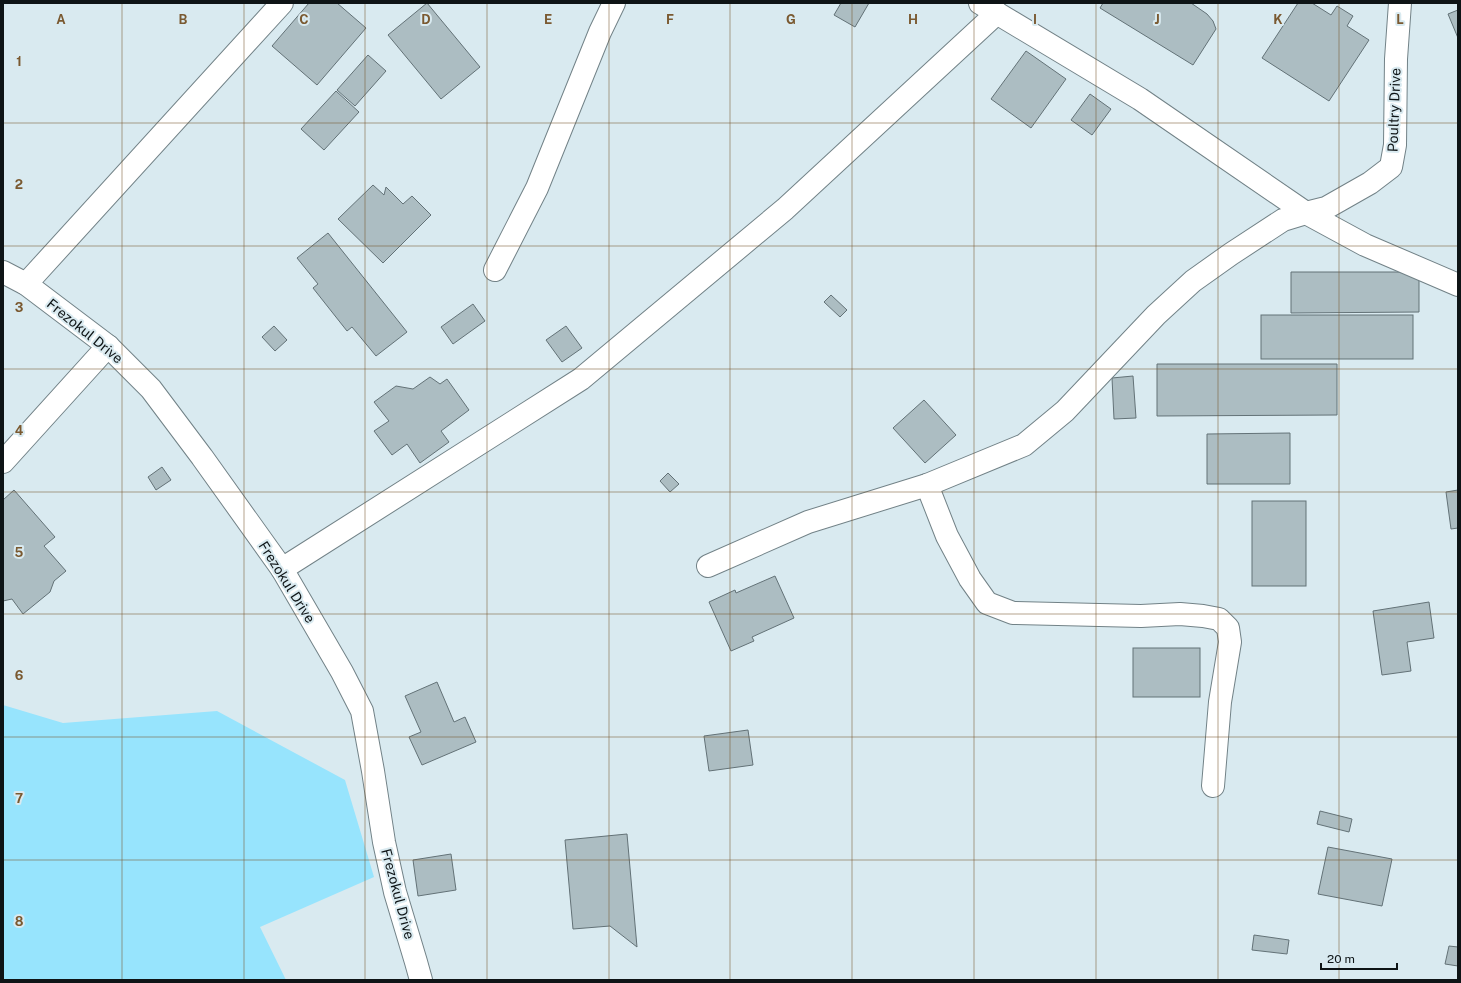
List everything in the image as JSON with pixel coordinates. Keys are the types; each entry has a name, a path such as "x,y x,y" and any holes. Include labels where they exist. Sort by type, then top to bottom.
{"street":[{"path":"26,284 282,3"},
{"path":"495,270 537,188 600,32 614,3"},
{"name":"Poultry Drive","path":"1306,212 1326,208 1364,187 1391,167 1395,145 1396,59 1400,3"},
{"path":"282,569 581,379 784,209 989,8 1140,99 1306,212 1365,245 1458,285"},
{"path":"708,566 808,522 927,485 1024,444 1065,411 1141,330 1193,281 1283,220 1306,212"},
{"name":"Frezokul Drive","path":"3,272 26,284 108,346 151,389 202,457 282,569 342,672 362,711 384,842 393,885 421,980"},
{"path":"3,462 108,346"},
{"path":"927,485 947,536 970,579 986,603 1013,613 1142,616 1180,614 1203,616 1219,619 1228,628 1230,642 1220,702 1213,786"}],"shaded area":[{"path":"3,705 63,723 217,711 345,780 374,877 260,927 286,980 3,980"}],"building":[{"path":"309,3 337,3 366,28 317,85 272,46"},
{"path":"427,3 480,67 441,99 388,35"},
{"path":"841,3 869,3 855,27 834,15"},
{"path":"1103,3 1191,3 1207,14 1213,21 1216,29 1193,65 1100,8"},
{"path":"1298,3 1312,3 1331,15 1337,6 1353,16 1347,26 1369,40 1329,101 1262,58"},
{"path":"1458,10 1458,38 1448,14"},
{"path":"1026,51 1066,79 1031,128 991,99"},
{"path":"368,55 386,71 355,106 337,90"},
{"path":"336,91 359,112 324,150 301,129"},
{"path":"1090,94 1111,109 1092,135 1071,120"},
{"path":"373,185 384,195 386,187 403,204 412,196 431,215 383,263 338,219"},
{"path":"328,233 407,332 376,356 352,327 347,331 313,288 318,284 297,258"},
{"path":"1291,272 1419,272 1419,312 1291,313"},
{"path":"831,295 847,310 840,317 824,302"},
{"path":"473,304 485,321 453,344 441,327"},
{"path":"1261,315 1413,315 1413,359 1261,359"},
{"path":"274,326 287,340 275,351 262,337"},
{"path":"566,326 582,348 562,362 546,340"},
{"path":"1157,364 1337,364 1337,415 1157,416"},
{"path":"1133,376 1136,418 1114,419 1112,378"},
{"path":"430,377 440,384 447,379 469,410 441,431 449,442 420,463 407,444 392,455 374,431 389,421 374,402 396,386 413,389"},
{"path":"924,400 956,435 925,463 893,428"},
{"path":"1290,433 1290,484 1207,484 1207,434"},
{"path":"162,467 171,480 156,490 148,477"},
{"path":"668,473 679,484 670,492 660,481"},
{"path":"14,490 55,537 44,546 66,571 54,581 50,592 23,614 12,599 3,601 3,500"},
{"path":"1458,490 1458,528 1451,529 1446,492"},
{"path":"1252,501 1306,501 1306,586 1252,586"},
{"path":"775,576 794,618 752,637 754,641 731,651 709,602 735,590 736,593"},
{"path":"1429,602 1434,638 1407,642 1411,671 1382,675 1373,611"},
{"path":"1133,648 1200,648 1200,697 1133,697"},
{"path":"437,682 454,722 465,717 476,742 422,765 409,737 421,732 405,696"},
{"path":"748,730 753,765 709,771 704,736"},
{"path":"1320,811 1352,819 1349,832 1317,824"},
{"path":"627,834 637,947 610,926 573,929 565,840"},
{"path":"1328,847 1392,859 1382,906 1318,894"},
{"path":"451,854 456,890 418,896 413,860"},
{"path":"1254,935 1289,940 1287,954 1252,950"},
{"path":"1449,946 1458,947 1458,966 1445,964"}]}
